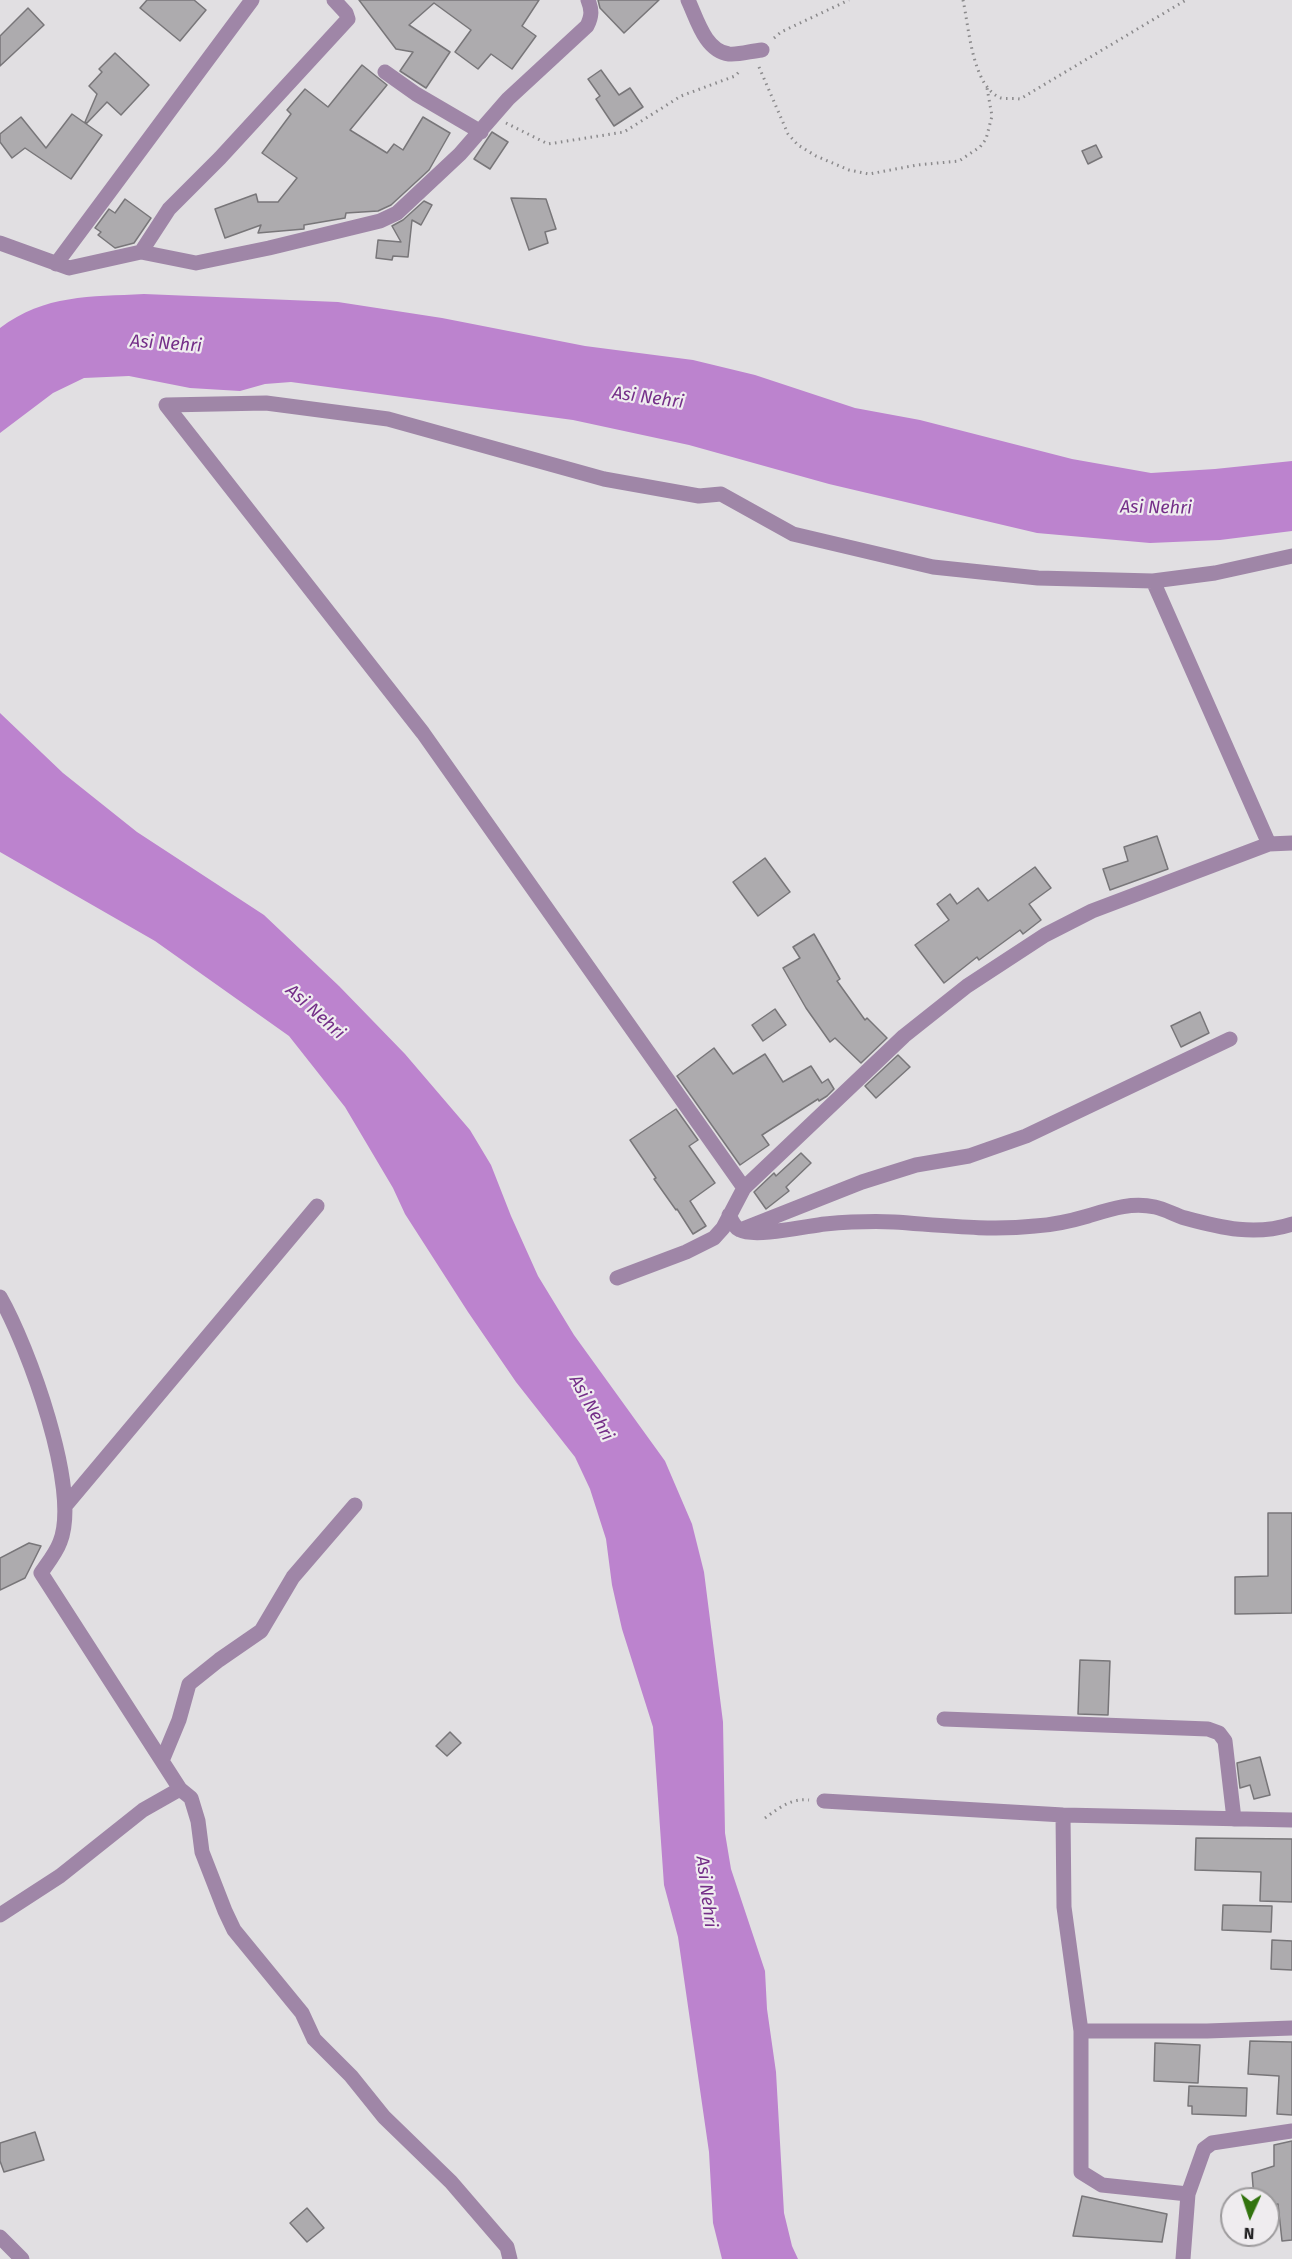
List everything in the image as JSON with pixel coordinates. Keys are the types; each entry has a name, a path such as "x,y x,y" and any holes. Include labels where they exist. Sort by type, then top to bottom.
{"street":[{"path":"56,264 252,0"},
{"path":"141,252 169,209 220,158 348,19 346,13 334,0"},
{"path":"0,243 69,268 141,252 196,263 380,221 396,213 410,201 481,132 508,99 587,26 592,9 588,0"},
{"path":"688,0 708,42 717,51 731,54 758,53"},
{"path":"385,72 416,94 481,132"},
{"path":"744,1188 423,733 166,405 266,403 388,419 604,479 699,496 721,494 793,534 933,567 1038,578 1153,581 1215,573 1292,556"},
{"path":"1153,581 1269,844"},
{"path":"616,1278 686,1252 714,1238 723,1228 744,1188 904,1036 967,986 1045,935 1092,911 1133,894 1269,844 1292,843"},
{"path":"740,1230 862,1182 916,1165 969,1156 1026,1136 1230,1039"},
{"path":"729,1215 740,1230 756,1233 825,1224 878,1221 1008,1228 1059,1223 1113,1207 1134,1205 1156,1207 1184,1218 1249,1231 1274,1230 1292,1224"},
{"path":"66,1505 317,1206"},
{"path":"0,1298 13,1320 49,1420 65,1492 66,1505 60,1542 40,1573 180,1789 191,1798 202,1852 234,1930 302,2013 314,2039 351,2076 384,2117 450,2182 507,2247 510,2259"},
{"path":"162,1761 179,1720 189,1684 261,1631 293,1576 355,1505"},
{"path":"944,1719 1208,1729 1219,1733 1225,1741 1234,1819"},
{"path":"0,1915 60,1876 143,1810 180,1789"},
{"path":"825,1801 1063,1815 1292,1820"},
{"path":"1063,1815 1064,1907 1081,2031 1081,2172 1102,2185 1188,2194"},
{"path":"1081,2031 1292,2028"},
{"path":"1182,2259 1188,2194 1204,2149 1212,2143 1292,2131"},
{"path":"0,2237 22,2259"}],"path":[{"path":"494,117 548,144 624,132 681,96 735,76 781,32 849,0"},
{"path":"758,53 788,134 798,145 816,156 849,170 869,174 916,165 959,161 980,147 986,139 992,116 987,88 978,74 963,0"},
{"path":"987,88 1002,98 1020,99 1186,0"},
{"path":"765,1818 782,1805 801,1799 825,1801"}],"water":[{"name":"Asi Nehri","path":"144,294 338,302 442,318 585,346 693,360 755,375 855,408 920,420 1072,459 1151,473 1292,461 1292,531 1220,540 1150,543 1037,533 829,484 689,445 573,420 291,382 265,384 240,391 190,388 129,376 84,378 53,393 0,433 0,328 17,317 51,303 87,297"},
{"name":"Asi Nehri","path":"0,713 63,773 137,832 264,915 339,986 405,1054 470,1130 491,1165 538,1276 574,1335 665,1461 692,1524 704,1572 723,1722 725,1833 731,1869 765,1971 767,2009 776,2072 784,2213 792,2246 798,2259 722,2259 713,2223 709,2152 678,1937 664,1885 653,1727 622,1629 612,1585 606,1539 590,1489 575,1457 516,1382 468,1312 405,1214 393,1188 345,1107 289,1036 155,941 0,852"}],"building":[{"path":"147,0 194,0 206,10 180,41 140,8"},
{"path":"359,0 539,0 522,26 536,36 512,69 491,54 478,69 455,52 471,30 434,3 409,25 450,52 426,88 400,71 413,52 396,49"},
{"path":"598,0 659,0 624,33 600,8"},
{"path":"28,8 44,25 0,66 0,36"},
{"path":"115,53 149,85 121,115 107,102 87,123 85,122 97,94 89,86 102,72 99,69"},
{"path":"362,65 387,85 350,130 387,153 394,144 403,150 423,117 450,133 429,170 391,205 378,211 346,213 345,218 304,225 304,229 258,233 261,225 225,238 215,209 256,194 258,202 278,202 297,178 262,153 291,114 287,110 305,89 328,107"},
{"path":"601,70 619,95 630,88 643,107 614,126 596,99 600,96 588,79"},
{"path":"72,114 102,135 71,179 25,148 12,158 0,142 0,134 21,117 46,148"},
{"path":"492,132 508,142 490,169 474,159"},
{"path":"1096,145 1102,157 1088,164 1082,151"},
{"path":"511,198 546,199 556,229 545,232 548,243 529,250"},
{"path":"125,199 151,218 134,243 115,248 98,235 101,232 95,228 109,209 115,213"},
{"path":"424,201 432,205 421,225 412,220 408,257 393,256 392,260 376,258 378,240 401,242 392,226 403,220"},
{"path":"1157,836 1168,869 1110,890 1103,869 1128,861 1124,847"},
{"path":"765,858 790,892 758,916 733,882"},
{"path":"1035,867 1051,888 1029,904 1041,920 1023,934 1020,930 979,960 977,957 944,983 915,945 949,920 937,904 950,894 957,904 978,888 988,901"},
{"path":"814,934 840,979 837,981 865,1020 867,1018 887,1038 861,1063 835,1038 830,1042 806,1008 783,968 800,958 793,947"},
{"path":"775,1009 786,1025 763,1041 752,1025"},
{"path":"1200,1012 1209,1033 1181,1047 1171,1026"},
{"path":"714,1048 733,1074 765,1054 783,1082 811,1066 822,1083 828,1079 834,1089 827,1096 819,1101 818,1099 762,1135 769,1145 740,1165 677,1076"},
{"path":"898,1055 910,1067 876,1098 865,1086"},
{"path":"676,1109 698,1140 689,1146 715,1183 690,1201 706,1226 693,1234 630,1140"},
{"path":"801,1153 811,1163 786,1187 789,1191 766,1209 754,1192 774,1173 776,1176"},
{"path":"1268,1513 1292,1513 1292,1613 1235,1614 1235,1577 1268,1576"},
{"path":"29,1543 41,1546 25,1578 0,1590 0,1558"},
{"path":"1080,1660 1110,1661 1108,1715 1078,1714"},
{"path":"450,1732 461,1743 447,1756 436,1746"},
{"path":"1260,1757 1270,1795 1254,1799 1250,1785 1240,1788 1237,1763"},
{"path":"1196,1838 1292,1839 1292,1902 1260,1901 1261,1872 1195,1870"},
{"path":"1223,1905 1272,1906 1271,1932 1222,1930"},
{"path":"1272,1940 1292,1941 1292,1970 1271,1969"},
{"path":"1250,2041 1292,2042 1292,2115 1277,2114 1279,2076 1248,2074"},
{"path":"1155,2043 1200,2045 1198,2083 1154,2081"},
{"path":"1189,2086 1247,2088 1246,2116 1192,2114 1192,2106 1188,2106"},
{"path":"35,2132 44,2160 4,2172 0,2161 0,2143"},
{"path":"1292,2141 1292,2240 1282,2241 1280,2187 1253,2187 1252,2173 1274,2166 1274,2145"},
{"path":"1082,2196 1167,2214 1162,2242 1073,2236"},
{"path":"307,2208 324,2228 307,2242 290,2223"}]}
